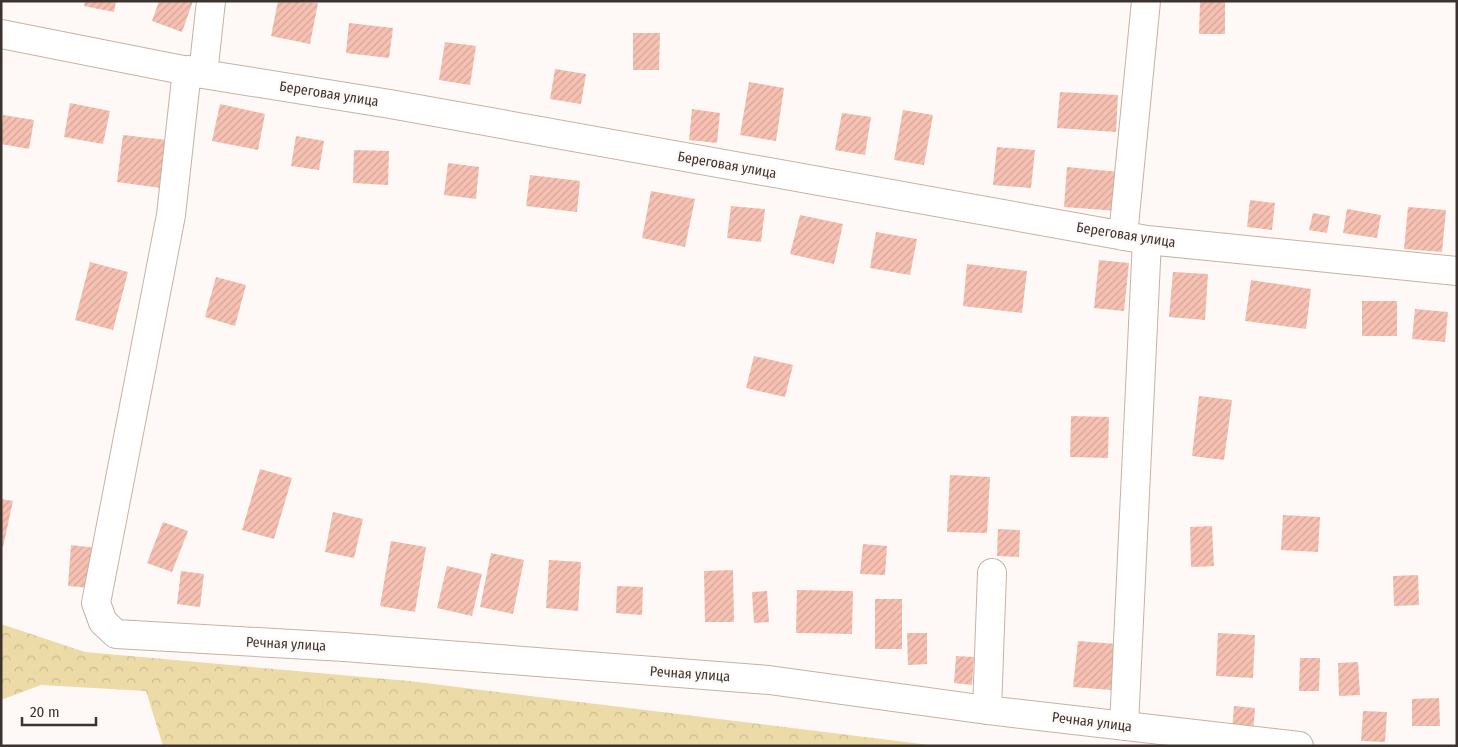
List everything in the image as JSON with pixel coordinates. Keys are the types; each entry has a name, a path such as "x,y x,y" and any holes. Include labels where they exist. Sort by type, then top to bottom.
{"street":[{"path":"195,72 211,1"},
{"path":"1124,726 1135,238 1146,1"},
{"name":"Береговая улица","path":"1,34 195,72 390,104 1135,238 1457,272"},
{"name":"Речная улица","path":"195,72 171,215 96,603 103,622 116,634 344,647 769,680 987,710 1299,746"},
{"path":"987,710 992,573"}],"green space":[{"path":"1,624 85,652 409,681 938,746 163,746 146,691 41,685 1,700"}],"building":[{"path":"85,1 116,1 114,12 84,6"},
{"path":"159,1 193,1 182,32 152,21"},
{"path":"278,1 318,3 310,44 271,36"},
{"path":"1200,1 1225,1 1225,34 1199,34"},
{"path":"349,23 393,28 389,58 346,53"},
{"path":"633,33 660,33 659,70 633,70"},
{"path":"445,42 476,46 470,85 439,80"},
{"path":"555,69 586,74 581,104 550,99"},
{"path":"749,82 784,88 776,141 740,135"},
{"path":"1060,92 1118,95 1116,132 1057,128"},
{"path":"70,103 110,111 103,144 64,137"},
{"path":"220,104 265,114 258,150 212,141"},
{"path":"692,109 720,113 717,143 689,140"},
{"path":"903,110 933,115 924,165 894,160"},
{"path":"842,113 871,117 865,155 835,150"},
{"path":"3,115 34,120 29,149 1,144"},
{"path":"123,135 167,140 161,188 117,182"},
{"path":"296,136 324,141 319,170 291,166"},
{"path":"997,147 1035,150 1031,188 993,185"},
{"path":"354,150 389,151 388,185 353,183"},
{"path":"448,163 479,167 476,199 444,195"},
{"path":"1067,167 1120,172 1117,211 1064,207"},
{"path":"530,175 580,181 577,212 526,206"},
{"path":"651,191 695,199 685,247 642,238"},
{"path":"1250,200 1275,203 1272,230 1247,227"},
{"path":"731,206 765,209 761,242 727,238"},
{"path":"1408,207 1446,210 1442,252 1404,249"},
{"path":"1347,209 1381,215 1377,238 1343,233"},
{"path":"1313,213 1330,216 1327,233 1309,230"},
{"path":"800,215 843,224 834,264 790,254"},
{"path":"876,232 917,239 910,275 870,268"},
{"path":"1099,260 1129,263 1124,311 1094,308"},
{"path":"90,262 128,272 113,330 75,320"},
{"path":"967,264 1027,271 1022,313 963,306"},
{"path":"1173,272 1208,274 1205,320 1169,317"},
{"path":"216,277 246,285 235,326 205,317"},
{"path":"1251,280 1311,289 1306,329 1245,321"},
{"path":"1362,301 1397,301 1397,336 1362,336"},
{"path":"1415,309 1448,312 1445,342 1412,339"},
{"path":"754,356 793,365 785,397 746,388"},
{"path":"1199,396 1232,400 1224,460 1192,456"},
{"path":"1071,416 1109,417 1108,458 1070,457"},
{"path":"260,469 292,478 274,539 242,530"},
{"path":"950,475 990,477 987,533 947,532"},
{"path":"1,499 13,501 3,547 1,546"},
{"path":"333,512 363,519 354,558 325,552"},
{"path":"1283,515 1320,517 1318,552 1281,550"},
{"path":"163,522 188,531 172,572 147,563"},
{"path":"1212,526 1214,566 1191,567 1190,527"},
{"path":"998,529 1020,530 1019,557 997,556"},
{"path":"391,541 426,547 415,612 380,606"},
{"path":"863,544 887,546 885,575 860,574"},
{"path":"71,545 96,548 92,588 68,586"},
{"path":"491,553 524,560 513,614 480,607"},
{"path":"549,560 581,562 578,611 546,608"},
{"path":"447,566 482,574 472,616 437,608"},
{"path":"733,570 734,622 705,622 704,571"},
{"path":"181,571 204,574 200,607 177,604"},
{"path":"1418,575 1419,605 1394,606 1393,576"},
{"path":"617,586 643,587 642,615 616,613"},
{"path":"797,590 853,591 852,634 796,633"},
{"path":"767,591 769,622 754,623 752,592"},
{"path":"875,599 902,599 902,649 875,649"},
{"path":"907,633 927,633 927,664 908,665"},
{"path":"1218,633 1255,635 1253,678 1216,676"},
{"path":"1078,641 1116,644 1111,690 1073,687"},
{"path":"956,656 974,657 972,685 954,683"},
{"path":"1300,658 1320,658 1319,691 1299,691"},
{"path":"1358,662 1360,695 1339,696 1338,663"},
{"path":"1439,698 1440,726 1412,726 1412,699"},
{"path":"1234,706 1255,708 1253,733 1232,731"},
{"path":"1363,711 1387,712 1385,742 1361,741"}]}
